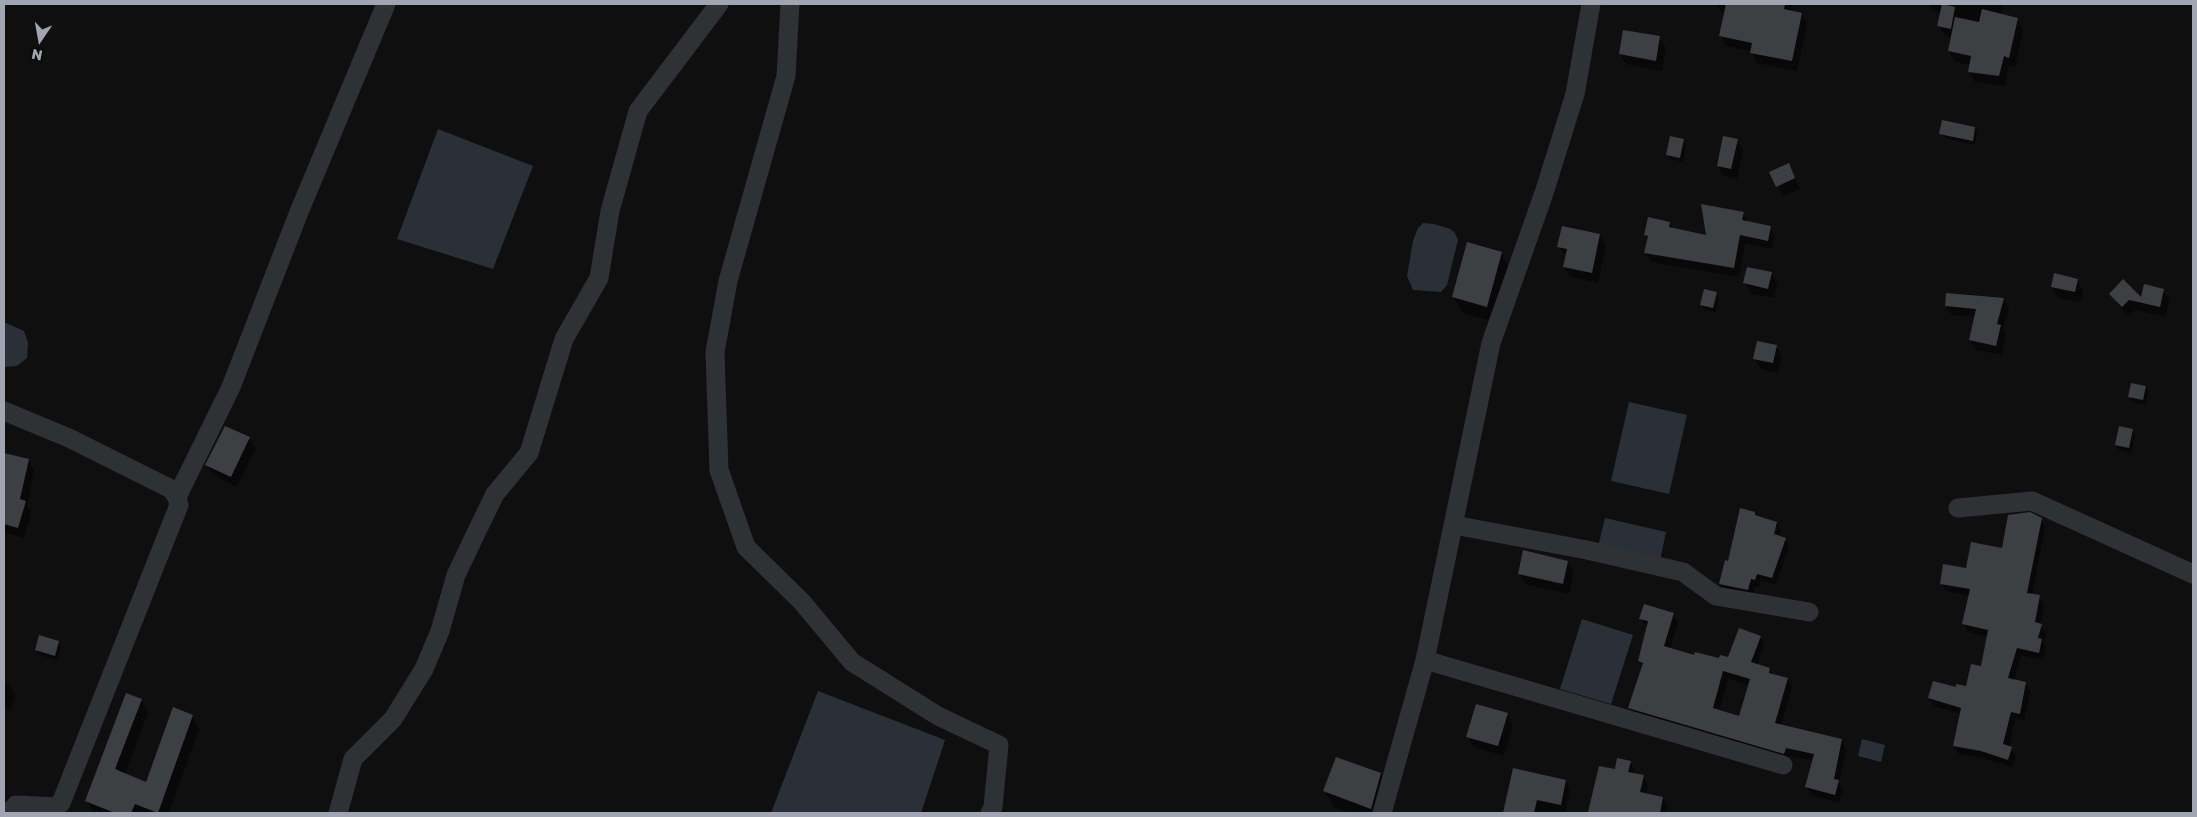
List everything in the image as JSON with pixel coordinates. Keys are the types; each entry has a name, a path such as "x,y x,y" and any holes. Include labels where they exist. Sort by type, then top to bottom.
{"street":[{"path":"177,497 231,387 299,212 386,4"},
{"path":"338,813 353,759 393,719 424,669 440,631 456,575 472,541 495,494 529,453 564,339 599,278 610,211 638,110 720,4"},
{"path":"790,4 786,76 728,280 715,352 718,470 746,547 802,602 852,662 938,716 999,745 993,807 990,813"},
{"path":"1382,813 1425,660 1491,343 1544,193 1575,94 1591,4"},
{"path":"4,411 69,438 171,490 177,497 179,505 60,804 57,807 16,805 9,813"},
{"path":"1958,508 2032,501 2193,574"},
{"path":"1454,525 1587,550 1682,572 1716,596 1809,612"},
{"path":"1425,660 1782,765"}],"shaded area":[{"path":"438,129 533,166 493,269 397,239"},
{"path":"1423,223 1450,229 1455,233 1458,240 1447,285 1441,292 1413,290 1407,276 1413,241 1418,228"},
{"path":"4,322 24,331 28,343 27,358 17,366 4,367"},
{"path":"1629,402 1687,415 1669,494 1611,481"},
{"path":"1605,518 1666,532 1660,561 1598,547"},
{"path":"1582,619 1633,635 1611,704 1560,689"},
{"path":"818,691 945,740 921,813 771,813"},
{"path":"1862,739 1885,745 1881,762 1858,756"}],"building":[{"path":"1726,4 1785,4 1784,9 1802,13 1792,61 1750,53 1752,43 1719,36"},
{"path":"1942,4 1955,7 1951,29 1937,26"},
{"path":"1982,9 2018,18 2009,58 2004,56 1999,76 1968,72 1971,56 1948,51 1955,17 1979,22"},
{"path":"1623,30 1660,36 1656,61 1619,54"},
{"path":"1942,120 1975,127 1973,141 1939,134"},
{"path":"1670,136 1684,139 1680,158 1666,155"},
{"path":"1723,136 1738,139 1731,169 1717,166"},
{"path":"1789,163 1795,178 1776,187 1769,172"},
{"path":"1701,204 1744,212 1742,220 1771,226 1768,241 1740,235 1734,268 1644,253 1648,236 1644,235 1648,217 1670,222 1669,227 1706,235"},
{"path":"1562,226 1600,234 1592,273 1563,267 1567,249 1557,247"},
{"path":"1467,242 1502,252 1487,307 1452,297"},
{"path":"1747,267 1772,272 1768,289 1743,283"},
{"path":"2054,273 2078,279 2075,292 2051,287"},
{"path":"2123,279 2141,297 2144,284 2164,289 2160,307 2129,300 2122,307 2109,294"},
{"path":"1704,289 1717,292 1713,308 1700,305"},
{"path":"1946,293 2004,298 1997,324 2001,325 1996,346 1969,340 1976,309 1945,306"},
{"path":"1757,341 1777,345 1773,363 1753,359"},
{"path":"2131,383 2146,386 2143,400 2128,397"},
{"path":"225,426 250,437 231,477 205,465"},
{"path":"2119,426 2133,429 2129,448 2115,445"},
{"path":"4,453 29,459 20,499 26,501 18,528 4,524"},
{"path":"1740,508 1755,512 1755,515 1777,522 1774,534 1786,538 1772,578 1757,574 1755,580 1751,579 1748,590 1719,584 1725,560 1728,561"},
{"path":"2030,512 2042,518 2027,593 2040,595 2035,622 2042,624 2038,638 2042,639 2039,653 2017,648 2008,678 2026,682 2020,714 2011,712 2003,744 2012,747 2008,760 1981,751 1953,746 1961,708 1928,698 1933,681 1956,687 1956,684 1966,686 1971,664 1981,666 1988,630 1962,624 1970,589 1940,584 1943,564 1966,568 1971,542 2002,548 2008,515"},
{"path":"1523,550 1568,561 1563,584 1518,574"},
{"path":"1644,604 1674,613 1664,646 1694,655 1695,652 1719,658 1720,655 1728,657 1739,628 1761,636 1751,662 1770,668 1769,673 1788,678 1775,723 1842,739 1834,779 1839,780 1835,795 1805,787 1814,754 1786,748 1784,754 1628,708 1643,663 1638,661 1648,621 1639,619","holes":["1723,671 1750,679 1739,716 1713,708"]},
{"path":"39,635 59,641 55,656 35,650"},
{"path":"126,693 142,699 115,769 146,782 173,707 193,715 158,813 135,804 131,813 115,813 85,801"},
{"path":"1476,704 1508,713 1498,746 1466,737"},
{"path":"1336,757 1381,773 1371,809 1323,791"},
{"path":"1617,758 1631,761 1628,772 1644,775 1640,792 1663,797 1660,813 1588,812 1599,766 1615,769"},
{"path":"1513,768 1566,780 1561,805 1537,800 1534,813 1503,813"}]}
